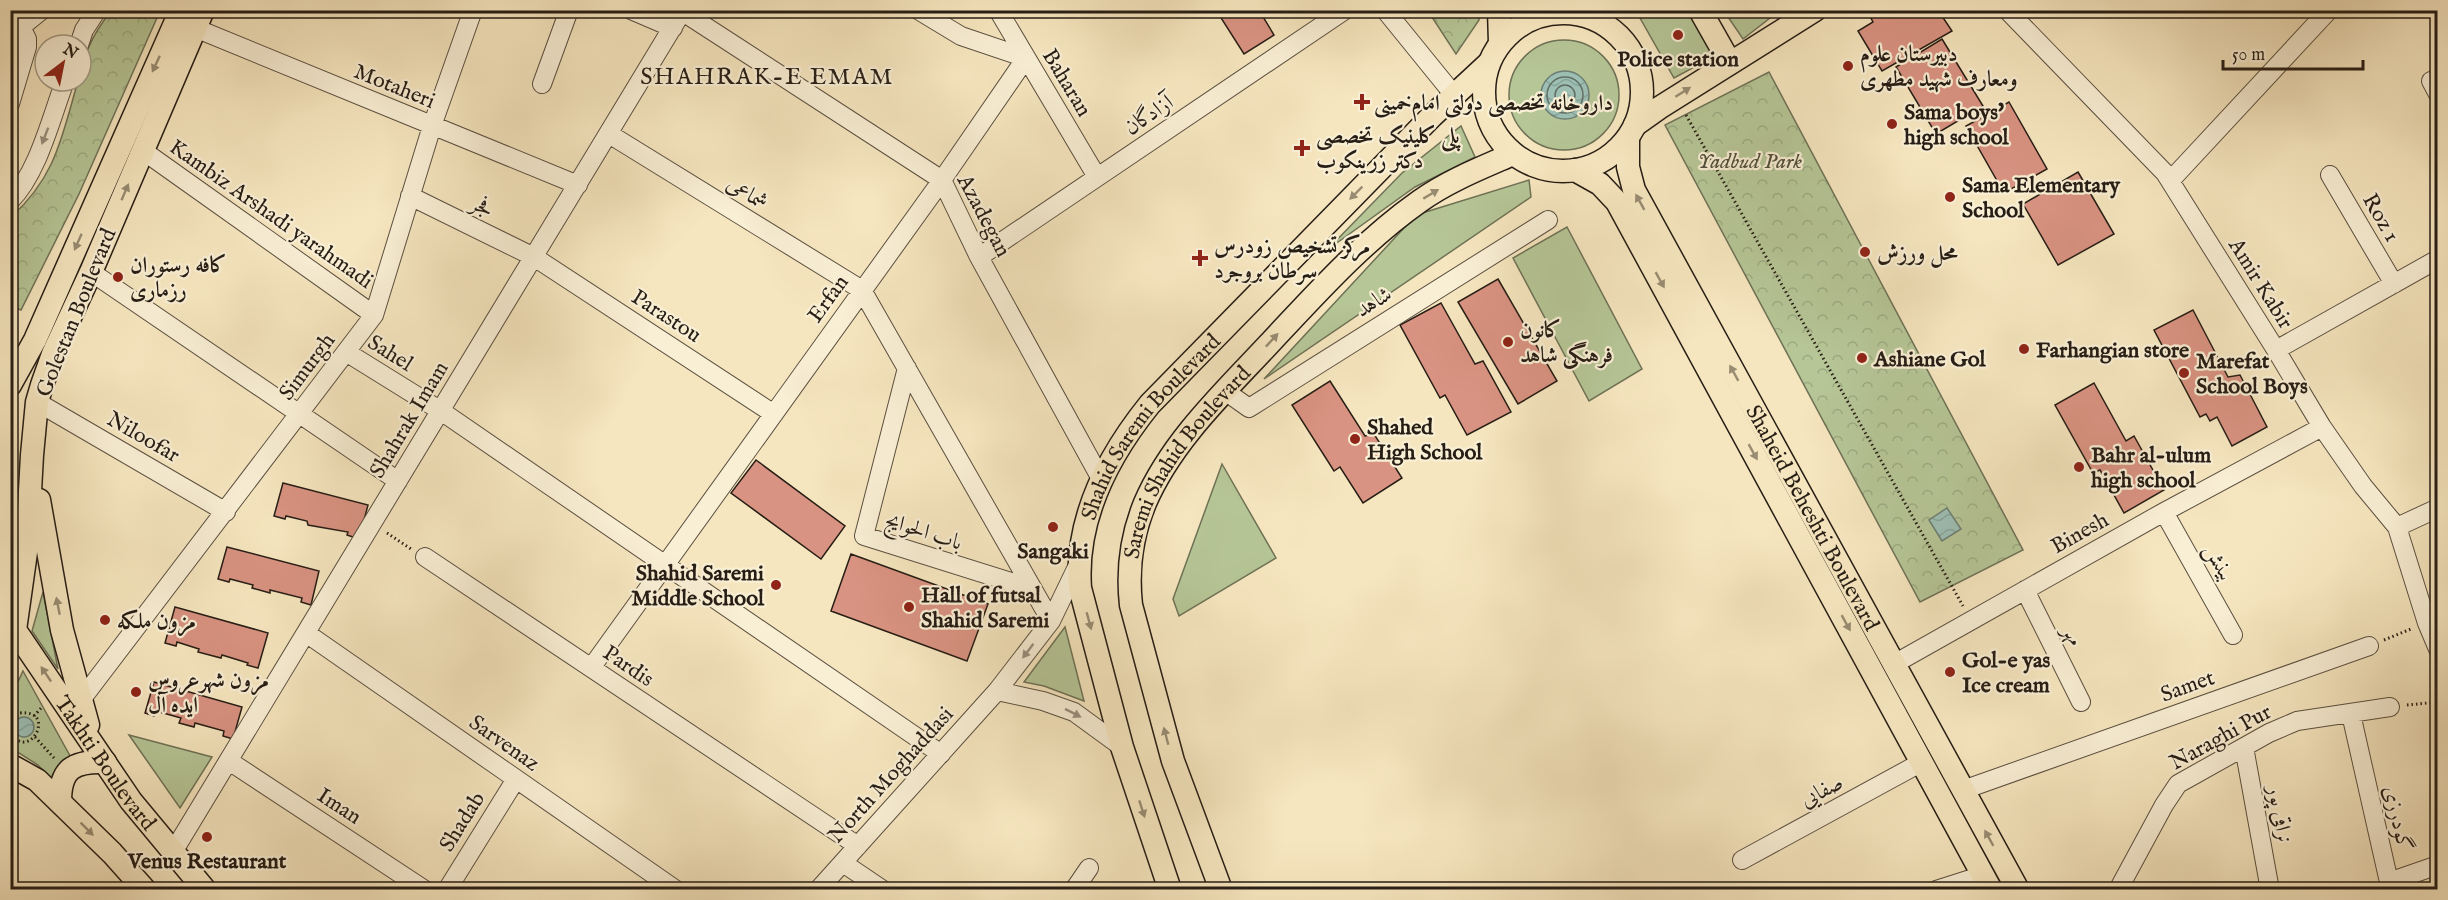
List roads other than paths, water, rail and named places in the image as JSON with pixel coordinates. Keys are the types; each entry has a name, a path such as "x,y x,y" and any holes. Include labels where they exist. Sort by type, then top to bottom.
{"main road":[{"name":"Golestan Boulevard","path":"10,385 35,340 181,10"},
{"path":"1499,10 1500,43"},
{"path":"1700,10 1730,63"},
{"path":"1631,132 1641,106 1642,86 1638,66 1630,48 1617,33 1587,12 1555,12 1528,20 1513,29 1500,43 1488,64 1483,89 1486,113 1496,136 1513,154 1532,165 1553,171 1575,170 1595,165 1613,154 1631,132 1676,97 1815,10"},
{"name":"Golestan Boulevard","path":"12,634 27,545 37,402 52,354 91,272 199,20"},
{"name":"Shahid Saremi Boulevard","path":"1170,890 1122,747 1080,588 1078,565 1083,536 1101,479 1127,432 1150,404 1454,95 1488,64"},
{"name":"Shaheid Beheshti Boulevard","path":"1631,132 1628,167 1634,190 2018,890"},
{"name":"Saremi Shahid Boulevard","path":"1221,890 1173,761 1131,605 1128,579 1134,534 1146,502 1161,473 1184,440 1225,391 1301,310 1384,228 1421,200 1454,181 1513,154"},
{"name":"Shaheid Beheshti Boulevard","path":"1575,170 1600,184 1617,202 1987,882"},
{"path":"32,455 62,630 81,700 99,753 67,773 61,785 60,802"},
{"name":"Takhti Boulevard","path":"12,634 131,801 205,890"},
{"path":"10,765 38,780 145,890"}],"street":[{"path":"10,104 27,47 27,39 16,26 42,10"},
{"path":"83,33 97,10"},
{"name":"Simurgh","path":"81,700 374,315 432,126 473,10"},
{"path":"542,84 569,10"},
{"name":"Azadegan","path":"631,10 680,17 942,180 979,257 1101,479"},
{"path":"918,10 961,36 1026,58"},
{"name":"Baharan","path":"998,10 1097,177"},
{"name":"آزادگان","path":"979,257 1345,10"},
{"path":"1385,10 1454,95"},
{"name":"Amir Kabir","path":"2007,10 2165,173 2322,427 2363,486 2397,527 2427,623 2438,649"},
{"path":"2170,181 2330,10"},
{"name":"Shahrak Imam","path":"173,852 680,17"},
{"name":"Motaheri","path":"199,20 432,126 578,185"},
{"name":"Erfan","path":"591,668 942,180 1026,58"},
{"path":"10,201 18,194 32,170 61,93"},
{"name":"شماعی","path":"609,134 862,290"},
{"name":"Kambiz Arshadi yarahmadi","path":"142,150 374,315"},
{"name":"Roz 1","path":"2330,175 2394,284"},
{"name":"فجر","path":"410,196 534,257"},
{"name":"شاهد","path":"1225,391 1249,408 1548,220"},
{"name":"Parastou","path":"534,257 774,414"},
{"path":"2276,350 2436,263"},
{"path":"91,272 398,481"},
{"name":"باب الحوایج","path":"862,290 1051,621"},
{"name":"Sahel","path":"346,352 441,411"},
{"name":"باب الحوایج","path":"907,368 864,536 1033,589"},
{"name":"Niloofar","path":"37,402 226,512"},
{"path":"441,411 941,754"},
{"name":"Binesh","path":"1894,664 2164,512 2322,427"},
{"path":"2397,527 2438,508"},
{"name":"بینش","path":"2164,512 2233,634"},
{"name":"Pardis","path":"425,557 858,846"},
{"name":"North Moghaddasi","path":"818,890 997,691 1051,621 1078,565"},
{"name":"مهر","path":"2025,590 2081,702"},
{"name":"Sarvenaz","path":"306,633 676,890"},
{"name":"Samet","path":"1963,790 2369,646"},
{"path":"997,691 1043,701 1074,712 1122,747"},
{"name":"Naraghi Pur","path":"2118,890 2163,805 2178,784 2269,733 2297,721 2390,707"},
{"name":"گودرزی","path":"2350,714 2389,882 2438,865"},
{"name":"نراقی پور","path":"2244,747 2270,890"},
{"name":"Iman","path":"229,761 425,890"},
{"name":"صفایی","path":"1742,860 1922,762"},
{"name":"Shadab","path":"447,890 516,779"},
{"path":"843,863 883,890"},
{"path":"1074,890 1089,868"},
{"path":"1936,890 1987,882"}],"water":[{"path":"1565,71 1582,78 1589,95 1582,112 1565,119 1548,112 1541,95 1548,78"},
{"path":"1947,508 1961,529 1942,541 1929,520"},
{"path":"20,717 28,717 34,723 34,731 28,737 20,737 14,731 14,723"}],"place":[{"name":"Police station","path":"1678,35"},
{"name":"دبیرستان علوم ومعارف شهید مطهری","path":"1848,66"},
{"name":"داروخانه تخصصی دولتی امام‌خمینی","path":"1362,102"},
{"name":"Sama boys' high school","path":"1892,124"},
{"name":"پلی کلینیک تخصصی دکتر زرینکوب","path":"1302,148"},
{"name":"Sama Elementary School","path":"1950,197"},
{"name":"محل ورزش","path":"1865,252"},
{"name":"مرکز تشخیص زودرس سرطان بروجرد","path":"1200,258"},
{"name":"کافه رستوران رزماری","path":"118,277"},
{"name":"کانون فرهنگی شاهد","path":"1508,342"},
{"name":"Farhangian store","path":"2024,349"},
{"name":"Ashiane Gol","path":"1862,358"},
{"name":"Marefat School Boys","path":"2184,373"},
{"name":"Shahed High School","path":"1355,439"},
{"name":"Bahr al-ulum high school","path":"2079,467"},
{"name":"Sangaki","path":"1053,527"},
{"name":"Shahid Saremi Middle School","path":"776,585"},
{"name":"Hall of futsal Shahid Saremi","path":"909,607"},
{"name":"مزون ملکه","path":"105,620"},
{"name":"Gol-e yas Ice cream","path":"1950,672"},
{"name":"مزون شهرعروس ایده آل","path":"136,692"},
{"name":"Venus Restaurant","path":"207,837"}],"district":[{"name":"SHAHRAK-E EMAM","path":"767,76"}],"park label":[{"name":"Yadbud Park","path":"1750,160"}]}
